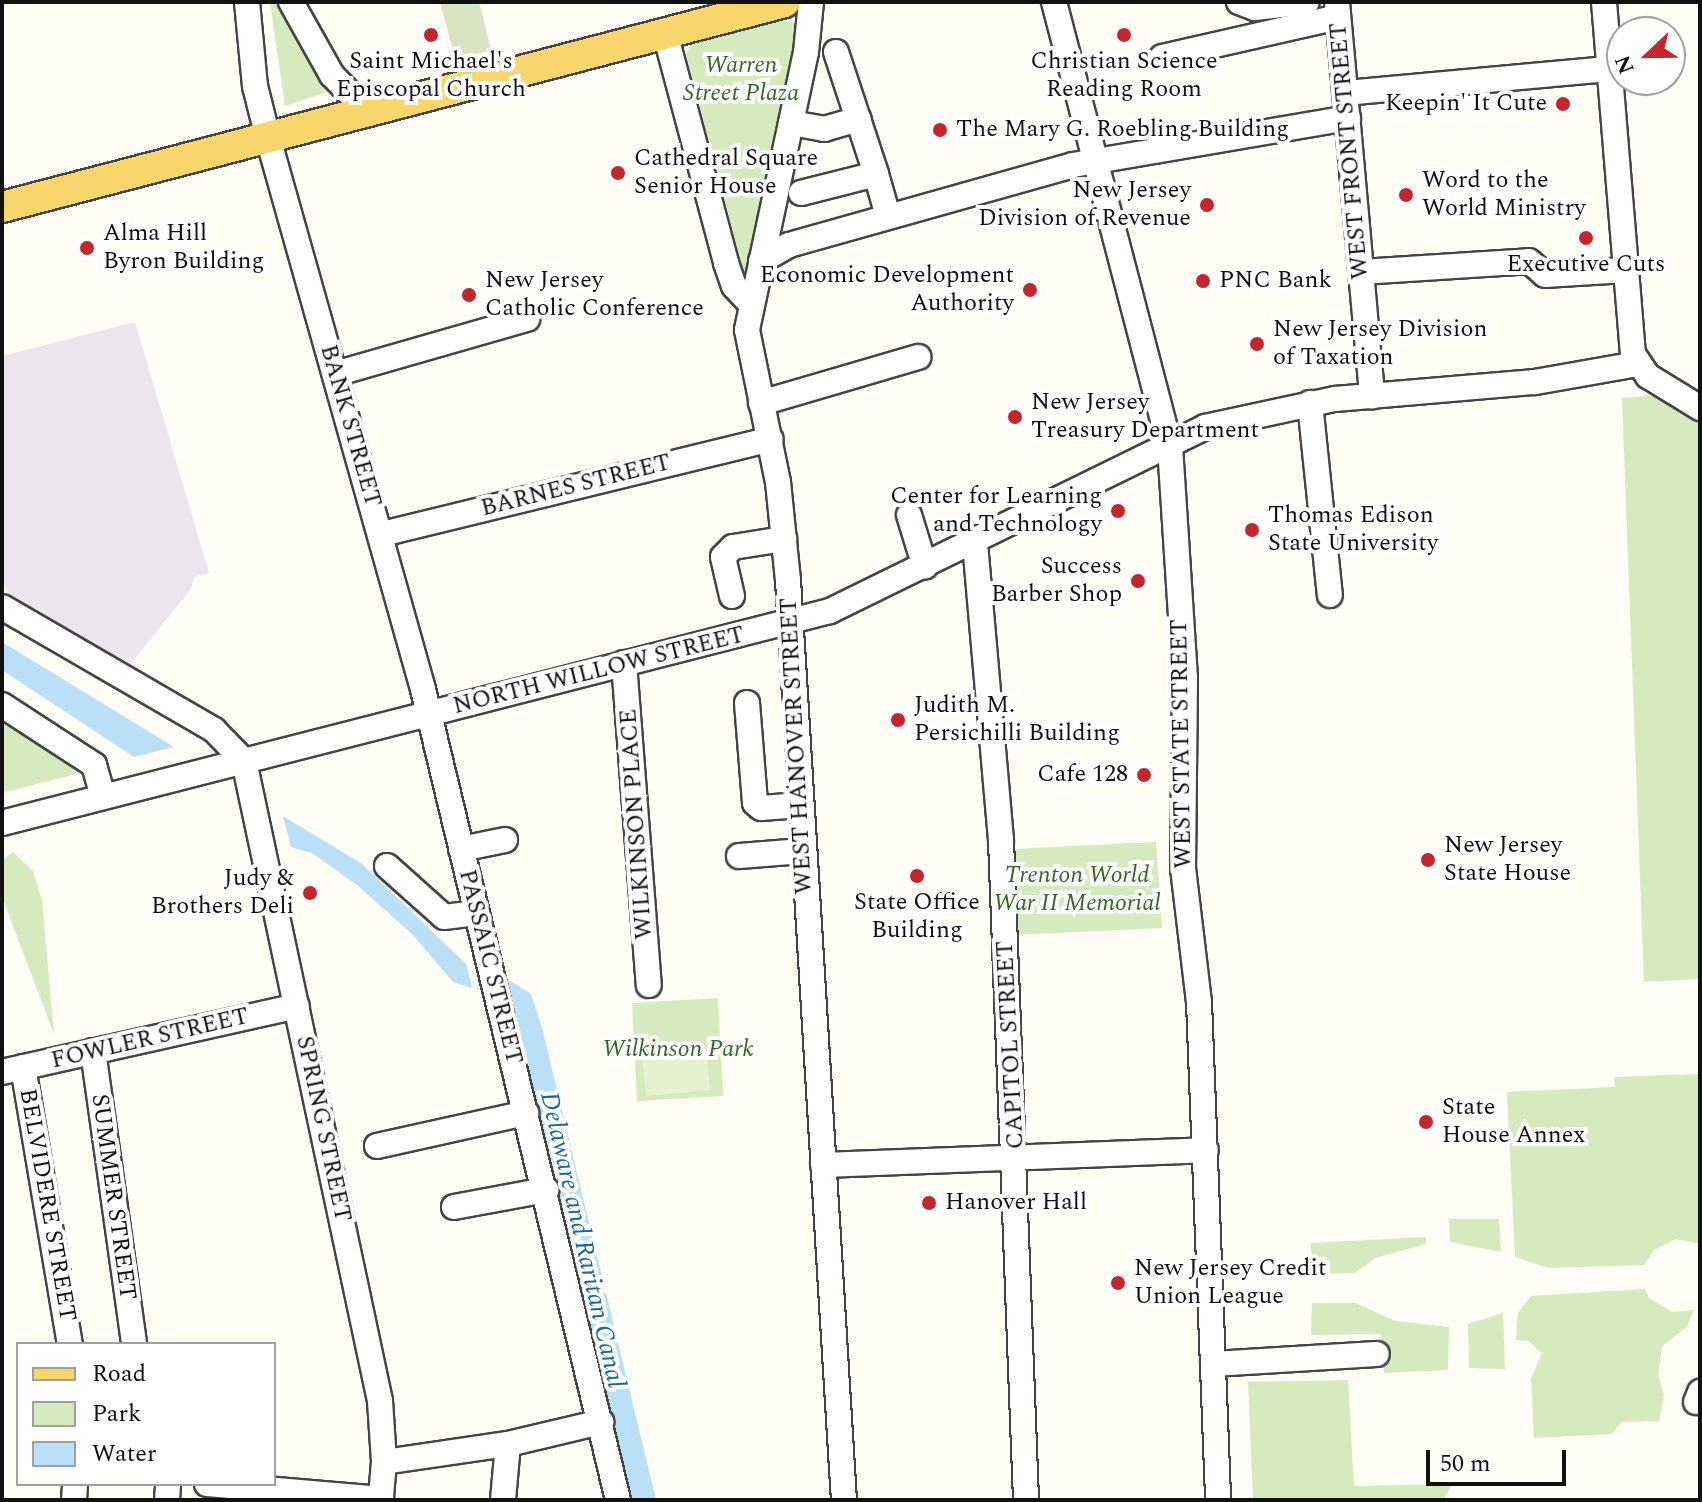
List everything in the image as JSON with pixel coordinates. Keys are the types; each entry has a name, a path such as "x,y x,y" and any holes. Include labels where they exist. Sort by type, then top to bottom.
{"main road":[{"path":"2,207 785,2"}],"street":[{"name":"BANK STREET","path":"247,2 255,86 268,138 382,534 429,714"},
{"path":"291,2 332,75 368,112"},
{"name":"WEST HANOVER STREET","path":"811,2 791,123 751,304 748,351 771,439 784,539 844,1500"},
{"name":"WEST STATE STREET","path":"1054,2 1170,446 1185,679 1184,880 1199,1002 1218,1500"},
{"path":"1239,2 1255,8 1307,2"},
{"path":"1604,2 1606,24"},
{"path":"1162,57 1338,10"},
{"name":"WEST FRONT STREET","path":"1338,10 1372,396"},
{"path":"665,33 726,263 734,286 751,304"},
{"path":"836,52 888,216"},
{"path":"1345,93 1606,69"},
{"path":"1612,96 1637,364 1700,408"},
{"path":"761,261 789,245 1096,162 1348,118"},
{"path":"791,123 824,129 859,119"},
{"path":"801,193 876,174"},
{"path":"1361,272 1529,261 1545,275 1626,270"},
{"path":"335,374 527,319"},
{"path":"761,403 918,357"},
{"name":"NORTH WILLOW STREET","path":"2,823 791,623 849,604 1205,427 1310,403 1535,382 1637,364"},
{"path":"1310,403 1330,595"},
{"name":"BARNES STREET","path":"382,534 771,439"},
{"path":"916,513 933,563"},
{"path":"732,596 723,557 733,547 784,539"},
{"name":"CAPITOL STREET","path":"975,543 1001,840 1016,1157 1026,1500"},
{"path":"2,607 214,730 244,761"},
{"name":"WILKINSON PLACE","path":"624,663 649,985"},
{"path":"747,703 755,803 761,808 801,805"},
{"path":"2,705 94,765 103,797"},
{"name":"PASSAIC STREET","path":"429,714 546,1190 618,1500"},
{"name":"SPRING STREET","path":"244,761 377,1389 384,1462 381,1500"},
{"path":"461,849 505,840"},
{"path":"739,856 803,851"},
{"path":"387,866 444,917 477,913"},
{"name":"FOWLER STREET","path":"13,1070 297,1006"},
{"name":"SUMMER STREET","path":"93,1051 134,1342"},
{"name":"BELVIDERE STREET","path":"13,1070 70,1342"},
{"path":"377,1146 526,1113"},
{"path":"823,1165 1206,1150"},
{"path":"454,1207 546,1190"},
{"path":"1213,1364 1377,1354"},
{"path":"384,1462 508,1444 601,1422"},
{"path":"503,1500 508,1444"},
{"path":"229,1486 381,1500"}],"shaded area":[{"path":"135,322 209,573 194,577 191,589 129,666 7,594 2,577 2,356"}],"green space":[{"path":"270,2 276,2 294,30 327,92 285,106"},
{"path":"440,2 479,2 491,50 464,58 461,48 453,50"},
{"name":"Warren Street Plaza","path":"784,20 794,23 797,39 746,283 738,273 740,257 686,54 693,43"},
{"path":"1660,395 1700,424 1700,979 1644,982 1622,398"},
{"path":"2,721 71,766 76,774 2,793"},
{"name":"Trenton World War II Memorial","path":"1156,842 1162,928 1012,935 1009,849"},
{"path":"13,852 33,871 42,901 54,1034 2,897 2,860"},
{"name":"Wilkinson Park","path":"718,998 723,1096 637,1101 632,1003"},
{"path":"706,1049 710,1090 646,1096 642,1054"},
{"path":"1700,1074 1700,1244 1676,1239 1654,1250 1644,1265 1549,1268 1515,1257 1507,1092 1615,1087 1614,1077"},
{"path":"1449,1219 1499,1219 1501,1252 1450,1242"},
{"path":"1426,1237 1426,1244 1375,1258 1355,1273 1311,1274 1311,1243"},
{"path":"1645,1289 1649,1298 1672,1312 1694,1310 1687,1327 1662,1346 1658,1375 1664,1395 1659,1421 1622,1422 1611,1434 1534,1438 1531,1379 1542,1353 1528,1341 1516,1340 1518,1313 1531,1296"},
{"path":"1312,1303 1356,1303 1395,1321 1449,1327 1448,1370 1384,1373 1381,1334 1311,1335"},
{"path":"1503,1313 1505,1369 1469,1368 1468,1324"},
{"path":"1348,1380 1354,1486 1452,1484 1444,1500 1253,1500 1248,1382"}],"water":[{"path":"2,642 174,747 134,757 2,670"},
{"path":"283,816 362,864 466,964 472,988 453,982 413,935 357,885 312,853 291,847"},
{"name":"Delaware and Raritan Canal","path":"504,977 531,994 542,1028 656,1500 632,1500"}],"place":[{"name":"Saint Michael's Episcopal Church","path":"431,35"},
{"name":"Christian Science Reading Room","path":"1124,35"},
{"name":"Keepin' It Cute","path":"1563,104"},
{"name":"The Mary G. Roebling Building","path":"940,130"},
{"name":"Cathedral Square Senior House","path":"618,173"},
{"name":"Word to the World Ministry","path":"1406,195"},
{"name":"New Jersey Division of Revenue","path":"1207,205"},
{"name":"Executive Cuts","path":"1586,238"},
{"name":"Alma Hill Byron Building","path":"87,248"},
{"name":"PNC Bank","path":"1203,281"},
{"name":"Economic Development Authority","path":"1030,290"},
{"name":"New Jersey Catholic Conference","path":"469,295"},
{"name":"New Jersey Division of Taxation","path":"1257,344"},
{"name":"New Jersey Treasury Department","path":"1015,417"},
{"name":"Center for Learning and Technology","path":"1118,511"},
{"name":"Thomas Edison State University","path":"1252,530"},
{"name":"Success Barber Shop","path":"1138,581"},
{"name":"Judith M. Persichilli Building","path":"898,720"},
{"name":"Cafe 128","path":"1144,775"},
{"name":"New Jersey State House","path":"1428,860"},
{"name":"State Office Building","path":"917,876"},
{"name":"Judy & Brothers Deli","path":"310,893"},
{"name":"State House Annex","path":"1426,1122"},
{"name":"Hanover Hall","path":"929,1203"},
{"name":"New Jersey Credit Union League","path":"1118,1283"}]}
